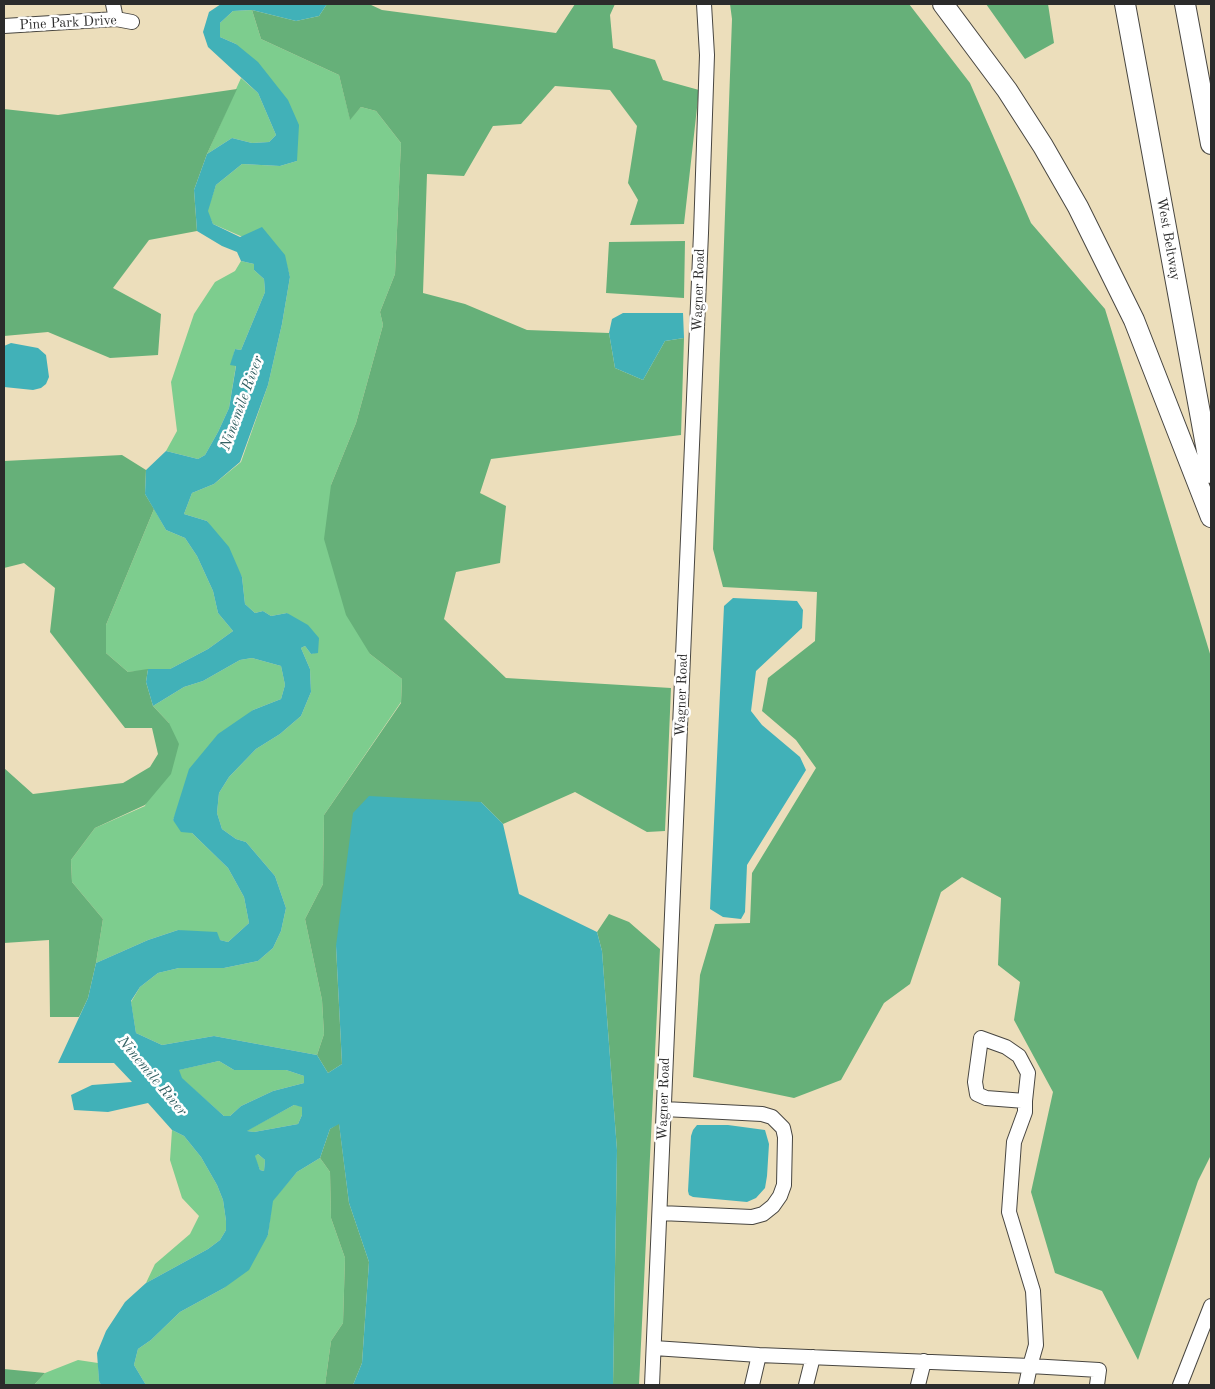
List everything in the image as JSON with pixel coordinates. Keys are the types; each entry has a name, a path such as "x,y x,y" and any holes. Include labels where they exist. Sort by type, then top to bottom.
{"highway":[{"path":"943,4 1007,90 1043,146 1078,207 1134,320 1211,517"},
{"name":"West Beltway","path":"1124,4 1211,474"},
{"path":"1185,4 1211,144"}],"street":[{"path":"114,4 116,19"},
{"name":"Wagner Road","path":"652,1385 702,224 707,54 704,4"},
{"name":"Pine Park Drive","path":"4,26 116,19 132,22"},
{"path":"1025,1101 986,1098 977,1094 975,1082 981,1038 1006,1047 1019,1056 1028,1073 1025,1101 1026,1112 1014,1142 1009,1212 1033,1291 1036,1345 1026,1385"},
{"path":"660,1213 752,1217 763,1214 773,1206 780,1196 784,1185 785,1137 783,1128 772,1117 762,1114 664,1108"},
{"path":"1180,1385 1211,1306"},
{"path":"654,1348 759,1355 1099,1370 1097,1385"},
{"path":"752,1385 759,1355"},
{"path":"806,1385 813,1357"},
{"path":"918,1385 924,1361"}],"green space":[{"path":"327,4 369,4 382,10 556,33 575,4 615,4 610,15 613,48 655,60 663,80 699,90 684,224 630,225 638,200 628,183 637,126 610,90 555,86 521,124 493,126 464,176 427,174 423,293 465,304 527,330 609,333 615,368 643,380 665,341 684,338 681,435 491,459 480,493 506,506 500,563 456,572 444,619 506,678 671,688 665,831 647,832 575,792 503,824 481,802 336,946 342,1064 328,1073 317,1055 324,1034 322,1000 305,919 323,884 324,815 401,703 402,679 370,654 346,615 324,539 331,485 356,423 383,325 380,312 395,274 401,143 376,111 361,107 350,120 339,75 261,39 252,10 296,21 319,16"},
{"path":"730,4 909,4 970,83 1031,223 1105,309 1211,657 1211,1155 1198,1181 1138,1360 1102,1291 1055,1273 1031,1192 1053,1092 1014,1020 1020,982 998,965 1001,898 962,877 941,892 910,984 884,1003 841,1080 794,1098 693,1077 700,975 715,924 750,923 752,873 816,768 796,740 762,711 768,678 815,641 817,592 723,587 713,549 732,19"},
{"path":"986,4 1048,4 1054,43 1025,59"},
{"path":"252,10 261,39 339,75 350,119 361,107 376,111 401,143 395,274 380,312 383,325 356,423 331,485 370,654 402,679 401,702 324,815 323,884 305,919 322,1000 324,1034 317,1055 214,1036 162,1045 136,1033 131,1002 140,987 158,973 179,968 224,968 258,961 273,948 281,931 286,908 275,876 246,842 236,839 222,829 217,813 219,793 229,777 256,749 280,734 301,716 311,692 310,669 301,648 305,646 311,654 318,652 287,613 271,616 263,611 255,613 245,604 242,577 207,521 184,514 192,493 214,484 241,462 268,385 282,324 290,277 284,255 213,224 207,211 216,185 242,164 280,166 297,161 236,44 220,37 220,23 233,11"},
{"path":"241,78 258,93 276,135 269,142 252,143 232,138 207,154"},
{"path":"237,89 207,154 194,190 197,231 149,240 113,288 161,314 158,355 110,358 48,332 4,336 4,109 58,115"},
{"path":"685,241 684,298 606,293 609,242"},
{"path":"241,261 254,264 254,270 264,279 265,292 241,350 235,349 231,365 236,365 229,408 205,455 198,459 166,451 177,431 171,382 194,314 215,282 235,271"},
{"path":"122,455 146,470 145,494 154,509 106,625 106,653 128,672 148,669 146,682 153,706 169,723 179,744 171,774 145,805 95,828 71,860 72,882 103,919 88,998 79,1017 50,1017 49,940 4,943 4,768 33,794 123,783 150,767 158,754 152,728 125,728 50,632 55,588 24,563 4,568 4,461"},
{"path":"154,509 166,530 185,538 197,556 213,591 218,613 233,631 208,649 170,669 128,672 106,653 106,625"},
{"path":"252,658 281,666 285,685 281,699 253,710 176,813 173,820 192,833 228,868 244,897 249,923 228,942 178,930 148,940 96,963 103,919 72,882 71,860 95,828 145,806 169,723 153,706 184,687 203,681 240,660"},
{"path":"609,914 629,922 660,949 639,1385 613,1385 617,1150 602,951 597,932"},
{"path":"219,1061 234,1070 286,1070 304,1076 304,1083 273,1091 241,1106 230,1116 224,1116 181,1078 178,1070"},
{"path":"294,1105 302,1106 302,1115 298,1124 254,1132 246,1131"},
{"path":"339,1123 349,1203 369,1262 362,1363 353,1385 325,1385 331,1341 343,1323 345,1258 331,1218 330,1172 320,1158 330,1129"},
{"path":"172,1130 184,1136 201,1157 217,1185 223,1200 226,1230 220,1240 208,1249 146,1283 155,1264 190,1234 199,1216 182,1198 170,1160"},
{"path":"258,1154 265,1160 264,1171 260,1170 254,1156"},
{"path":"320,1158 330,1172 331,1218 345,1258 343,1323 331,1341 325,1385 146,1385 134,1365 138,1349 151,1340 180,1312 224,1288 268,1235 272,1201 297,1172"},
{"path":"78,1360 98,1363 101,1385 34,1385 45,1373"},
{"path":"4,1369 45,1373 34,1385 4,1385"}],"water":[{"name":"Ninemile River","path":"221,4 327,4 319,16 296,21 252,10 233,11 220,23 220,37 236,44 258,62 288,100 299,125 297,161 280,166 242,164 216,185 208,211 213,224 240,237 262,227 285,255 290,277 282,324 268,385 240,462 214,484 192,493 184,514 207,521 229,547 242,577 245,604 255,613 263,611 271,616 287,613 308,625 319,638 318,653 311,654 305,646 301,648 310,669 311,692 301,716 280,734 256,749 229,777 219,793 217,813 222,829 236,839 246,842 275,876 286,908 281,931 273,948 258,961 224,968 179,968 158,973 140,987 131,1001 136,1033 162,1045 214,1036 317,1055 328,1073 342,1064 336,946 353,813 369,796 481,802 503,824 519,894 597,932 602,951 617,1150 613,1385 353,1385 362,1363 369,1262 349,1203 339,1124 330,1129 320,1158 297,1172 273,1201 268,1235 249,1270 224,1288 180,1312 151,1340 138,1349 134,1365 146,1385 101,1385 99,1381 97,1353 106,1331 125,1302 146,1283 208,1249 220,1240 226,1230 226,1221 223,1200 201,1157 184,1136 172,1130 148,1103 108,1112 74,1110 71,1095 92,1085 132,1082 114,1063 58,1063 88,998 96,963 148,940 178,930 217,932 220,940 228,942 249,923 244,897 228,868 192,833 181,832 173,820 189,769 218,734 253,710 281,699 285,685 281,666 252,658 240,660 203,681 184,687 153,706 146,682 148,669 170,669 208,649 233,631 218,613 213,591 197,556 185,538 166,530 145,494 146,470 166,451 198,459 205,455 229,408 236,366 230,365 235,349 241,350 265,292 264,279 254,270 254,264 241,261 237,252 222,246 197,231 194,190 207,154 232,138 252,143 269,142 276,135 258,93 208,47 203,32 209,12","holes":["219,1061 234,1070 286,1070 304,1076 304,1083 273,1091 241,1106 230,1116 224,1116 182,1078 179,1070","294,1105 302,1107 302,1115 298,1124 254,1132 247,1131","258,1154 265,1160 264,1171 260,1170 255,1156"]},
{"path":"623,313 683,313 684,338 665,341 643,380 615,368 609,333 612,319"},
{"path":"11,343 38,348 46,355 49,377 46,384 41,388 33,390 4,387 4,346"},
{"path":"733,598 797,601 803,610 802,628 756,671 751,711 762,725 800,757 806,770 747,865 745,912 741,919 723,917 710,909 724,606"},
{"path":"697,1125 728,1125 765,1130 769,1144 767,1176 765,1188 756,1198 747,1202 693,1197 689,1195 691,1136"}]}
